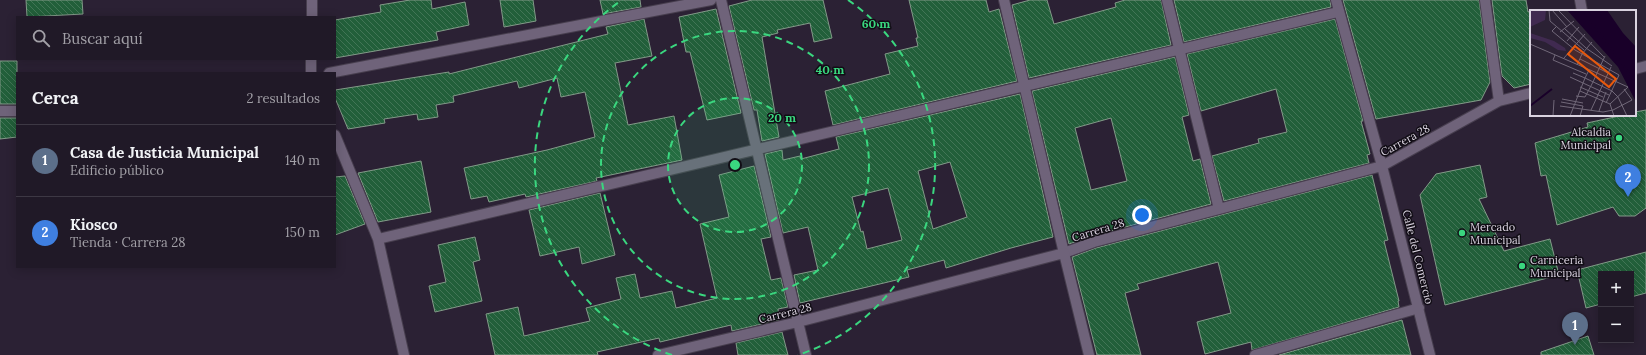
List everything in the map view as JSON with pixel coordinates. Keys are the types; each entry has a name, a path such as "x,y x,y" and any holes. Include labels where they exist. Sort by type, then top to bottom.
{"street":[{"path":"312,0 312,16"},
{"path":"334,72 711,0"},
{"path":"721,0 806,355"},
{"path":"1004,0 1089,355"},
{"path":"1167,0 1219,209"},
{"name":"Calle del Comercio","path":"1336,0 1338,12 1382,166 1430,355"},
{"path":"1486,0 1499,101"},
{"path":"1580,0 1582,10"},
{"path":"378,239 1338,12"},
{"path":"311,60 311,72"},
{"path":"1636,69 1646,66"},
{"name":"Carrera 28","path":"658,355 798,322 1064,253 1094,242 1382,166 1499,101 1530,93"},
{"path":"0,111 16,111"},
{"path":"336,137 378,239 404,355"},
{"path":"1255,355 1419,308"}],"building":[{"path":"26,0 82,0 83,14 27,16"},
{"path":"410,0 431,0 432,9 465,2 469,25 436,32 438,40 336,58 336,20 381,12 380,5"},
{"path":"500,0 533,0 536,21 504,27"},
{"path":"600,0 640,0 641,7 603,14"},
{"path":"752,0 823,0 832,38 814,42 810,23 777,30 778,33 762,37 779,137 762,141 757,110 754,110 729,6"},
{"path":"909,0 986,0 989,12 999,9 1017,81 833,125 825,91 890,74 885,54 918,46 916,38 918,38"},
{"path":"1030,0 1047,0 1054,24 1116,7 1115,3 1125,0 1161,0 1171,45 1029,78 1012,5"},
{"path":"1174,0 1330,0 1331,7 1184,42"},
{"path":"1343,0 1479,0 1490,82 1481,100 1376,119"},
{"path":"1492,0 1526,0 1528,12 1530,11 1530,84 1514,88 1502,76"},
{"path":"716,9 741,113 707,120 690,52 686,52 679,17"},
{"path":"644,19 652,56 615,63 628,125 674,116 682,160 596,178 597,181 526,197 525,194 489,202 487,196 471,199 464,168 547,150 595,137 585,92 561,97 557,78 519,88 517,81 453,96 454,102 436,105 438,117 418,120 417,114 384,119 385,123 348,129 336,100 336,90 449,72 449,74 608,34 606,27"},
{"path":"1335,19 1363,121 1361,121 1370,154 1367,155 1369,163 1224,201 1212,156 1259,143 1258,139 1287,132 1276,89 1201,111 1187,54"},
{"path":"1175,57 1189,115 1182,117 1193,161 1200,159 1211,204 1092,236 1069,244 1032,91","holes":["1111,118 1127,181 1091,190 1075,128"]},
{"path":"0,61 17,61 16,104 0,104"},
{"path":"1020,94 1053,237 946,268 944,260 907,270 909,277 800,303 794,275 818,270 808,227 783,233 765,154 782,150 783,160 800,156 801,159 839,149 836,137","holes":["950,162 967,217 933,229 918,171","888,188 902,240 867,249 852,197"]},
{"path":"1646,110 1646,208 1635,216 1619,216 1613,207 1557,225 1546,175 1541,176 1535,143 1588,127 1587,123 1619,116 1636,116 1636,112"},
{"path":"0,118 16,118 16,137 0,139"},
{"path":"421,161 431,212 378,222 358,173"},
{"path":"1480,165 1487,197 1479,199 1504,251 1550,239 1559,275 1445,305 1420,195 1436,174"},
{"path":"754,166 771,237 761,239 771,280 781,278 788,307 778,309 779,320 732,331 731,325 660,342 659,338 597,352 598,355 495,355 486,314 518,307 524,336 590,321 586,308 621,299 616,278 635,274 640,298 672,291 676,308 717,298 700,224 729,217 719,175"},
{"path":"1372,175 1388,240 1384,241 1399,301 1399,307 1252,350 1251,342 1205,354 1197,322 1231,313 1218,262 1137,284 1139,289 1125,293 1141,355 1097,355 1072,257 1096,248"},
{"path":"345,176 365,224 336,235 336,177"},
{"path":"600,193 615,255 582,264 579,247 540,256 529,210"},
{"path":"475,237 480,260 473,262 482,301 435,312 429,286 446,282 438,245"},
{"path":"1646,252 1646,293 1634,296 1634,271 1598,271 1598,305 1586,308 1577,270"},
{"path":"1402,320 1411,355 1279,355"},
{"path":"782,332 788,355 738,355 736,343"},
{"path":"1588,336 1594,355 1541,355 1541,352"}],"place":[{"name":"Alcaldia Municipal","path":"1619,138"},
{"name":"Kiosco","path":"1628,197"},
{"name":"Mercado Municipal","path":"1462,233"},
{"name":"Carniceria Municipal","path":"1522,266"},
{"name":"Casa de Justicia Municipal","path":"1575,345"}]}
